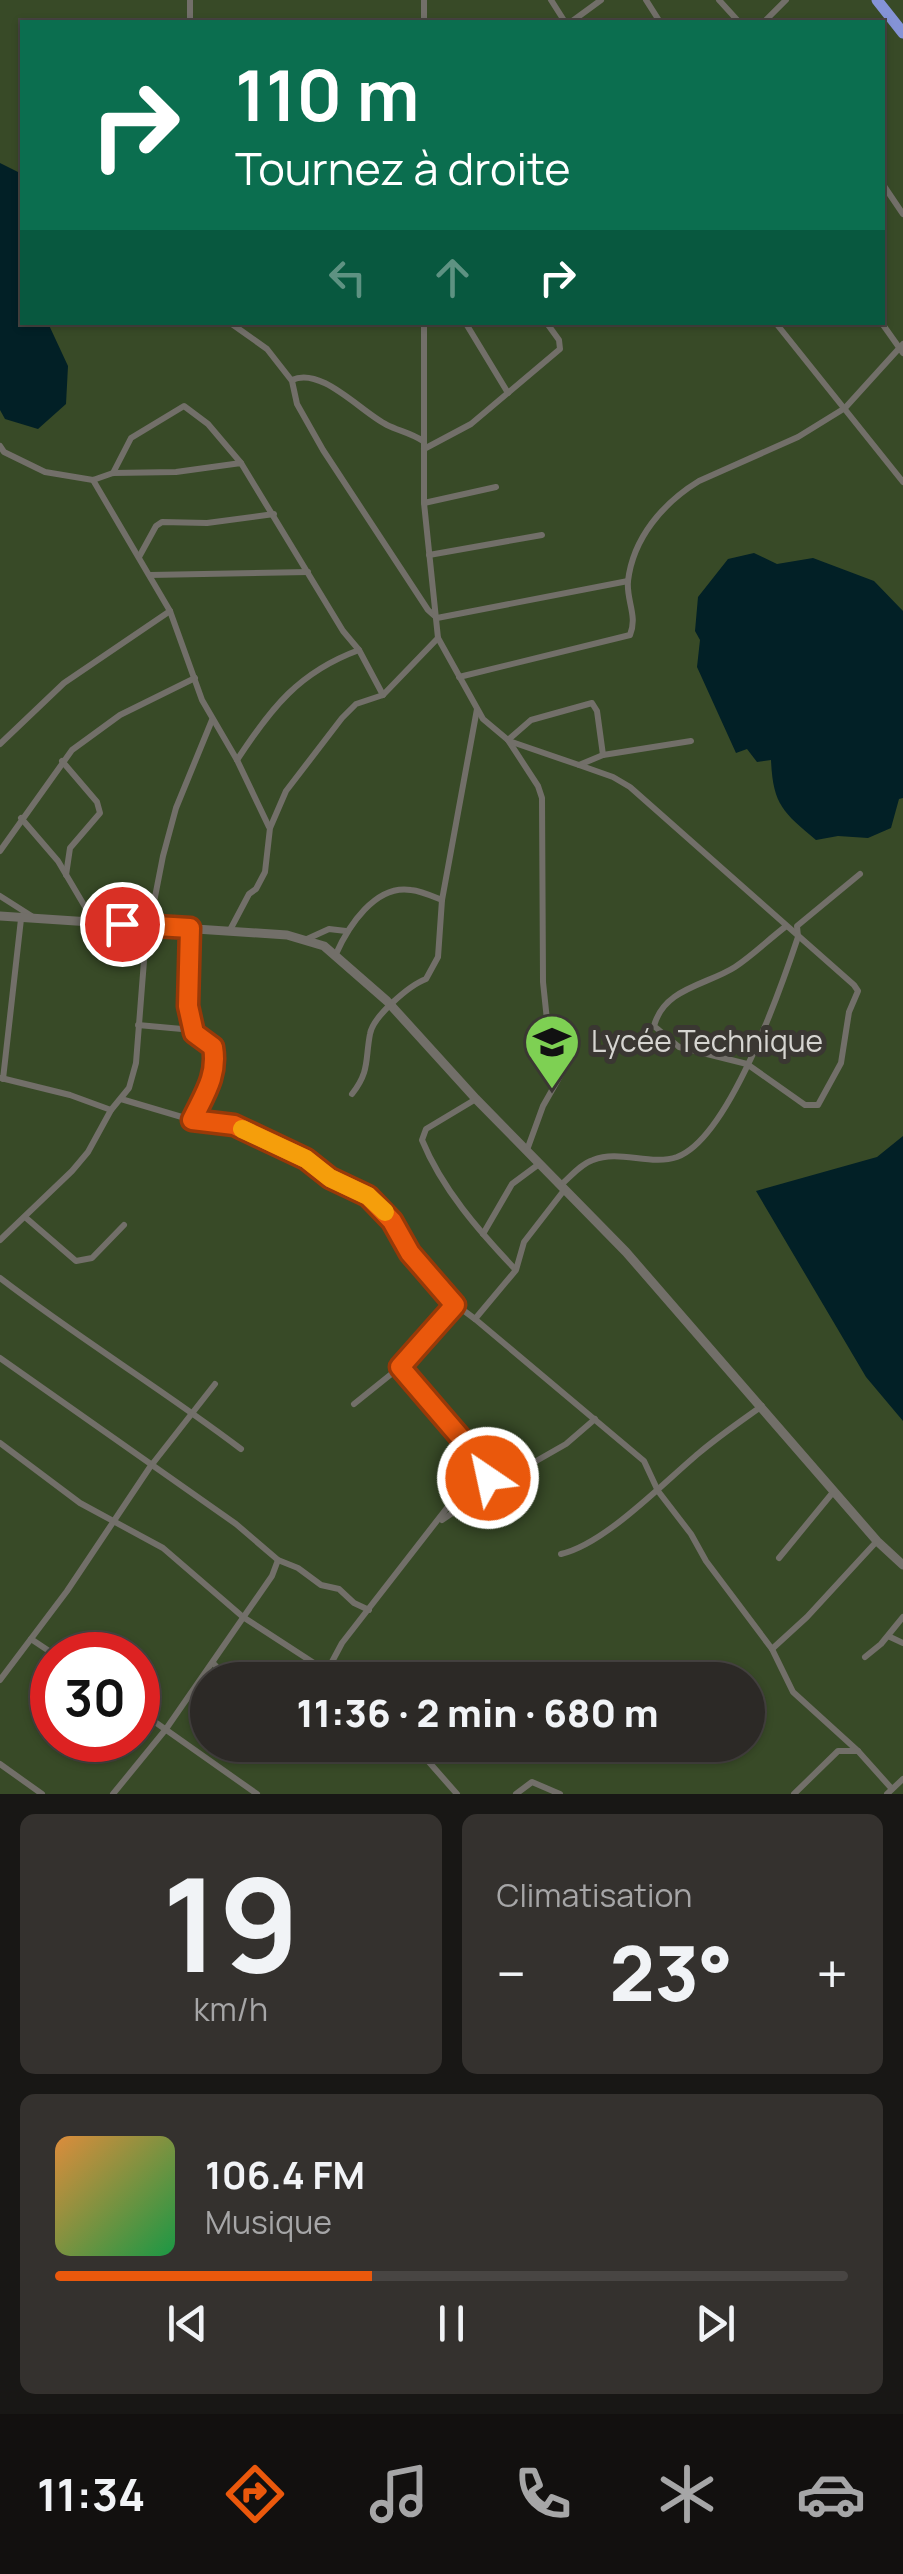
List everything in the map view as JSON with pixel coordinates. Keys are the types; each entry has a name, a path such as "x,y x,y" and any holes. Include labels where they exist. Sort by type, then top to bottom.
{"highway":[{"path":"878,0 903,33"}],"street":[{"path":"551,0 566,20"},
{"path":"571,20 601,0"},
{"path":"719,0 737,20"},
{"path":"766,20 786,0"},
{"path":"879,20 889,14"},
{"path":"885,189 903,214"},
{"path":"233,325 267,349 292,381 296,404 323,450 437,618"},
{"path":"424,325 424,503 438,638 477,709 508,740 542,798 544,982 549,1040 564,1069 542,1106 527,1150"},
{"path":"467,325 508,393"},
{"path":"423,446 471,424 560,349 560,340 548,325"},
{"path":"777,325 903,482"},
{"path":"459,676 630,635 634,621 628,582 646,530 655,517 683,491 798,437 845,408 902,348 883,325"},
{"path":"292,381 304,378 338,389 423,446"},
{"path":"113,473 131,438 184,406 208,424 241,463 383,694"},
{"path":"1,451 45,472 94,480 113,473 145,474 241,463"},
{"path":"94,480 170,611 212,720 237,760 270,828"},
{"path":"424,503 496,487"},
{"path":"138,557 162,522 207,523 274,514"},
{"path":"430,555 542,535"},
{"path":"148,575 308,572"},
{"path":"437,618 628,582"},
{"path":"0,744 64,683 170,611"},
{"path":"230,930 265,872 270,828 286,791 342,718 356,704 383,694 438,638"},
{"path":"237,760 292,688 359,650"},
{"path":"0,851 72,750 120,715 195,678"},
{"path":"508,740 531,720 592,703 598,712 603,755"},
{"path":"352,1094 365,1077 370,1029 410,985 426,980 438,956 442,900 477,709"},
{"path":"0,1240 72,1171 129,1088 136,1063 148,926 176,808 212,720"},
{"path":"508,740 613,777 630,787 851,982 858,991 849,1012 841,1062 818,1106 806,1104 747,1064 680,1047 654,1026 679,992 727,972 785,926"},
{"path":"578,765 603,755 691,741"},
{"path":"62,761 97,802 100,813 70,848 66,874"},
{"path":"21,818 66,874 94,922"},
{"path":"475,1319 516,1270 524,1242 564,1186 594,1159 668,1159 688,1152 716,1121 765,1026 798,937 797,926 860,874"},
{"path":"336,954 346,931 364,909 403,890 442,900"},
{"path":"0,896 35,918"},
{"path":"0,916 307,938 336,954 392,1006 476,1099 564,1186 762,1406 877,1541 903,1565"},
{"path":"21,919 2,1078 111,1110"},
{"path":"190,928 188,1006 195,1035 213,1047 215,1064 210,1086 192,1120"},
{"path":"307,938 329,929 346,931"},
{"path":"138,1025 193,1030"},
{"path":"121,1099 252,1133 368,1196 392,1221 410,1253 455,1305 644,1461 658,1490 706,1561 772,1649 793,1692 858,1751 890,1791 903,1779"},
{"path":"476,1099 426,1128 422,1136 430,1158 483,1234 516,1270"},
{"path":"483,1234 512,1184 540,1163"},
{"path":"25,1217 76,1261 92,1258 124,1224"},
{"path":"0,1278 240,1449"},
{"path":"354,1404 400,1367 455,1305"},
{"path":"0,1358 236,1524 278,1560 370,1610"},
{"path":"400,1367 480,1461 489,1488"},
{"path":"36,1632 150,1467 215,1384"},
{"path":"561,1554 589,1544 762,1406"},
{"path":"437,1524 489,1488 566,1444 594,1419"},
{"path":"332,1662 342,1643 450,1504 456,1465 450,1426"},
{"path":"0,1443 80,1503 163,1548 242,1617 310,1662"},
{"path":"456,1465 480,1461"},
{"path":"779,1558 834,1490"},
{"path":"772,1649 877,1541"},
{"path":"214,1662 272,1576 278,1560"},
{"path":"865,1657 903,1617"},
{"path":"888,1636 903,1643"},
{"path":"0,1680 30,1640"},
{"path":"113,1794 190,1695"},
{"path":"160,1725 257,1794"},
{"path":"794,1794 838,1752 858,1751"},
{"path":"428,1762 454,1793"},
{"path":"0,1764 42,1794"},
{"path":"516,1794 532,1782 560,1794"}],"green space":[{"path":"0,0 903,0 903,1794 0,1794"}],"water":[{"path":"0,163 20,173 20,325 49,325 68,366 66,404 38,429 5,419 0,410"},
{"path":"754,553 777,564 813,558 874,581 903,611 903,798 899,799 891,828 868,838 838,836 816,840 795,822 777,798 771,760 757,762 747,749 736,753 697,667 698,597 728,559"},
{"path":"903,1136 903,1421 866,1377 756,1191 877,1157"}],"slow traffic":[{"path":"242,1129 306,1159 330,1178 368,1196 385,1212"}],"place":[{"name":"Lycée Technique","path":"552,1091"}],"route":[{"path":"122,924 190,928 188,1006 194,1033 213,1047 215,1064 210,1086 192,1120 234,1125 306,1159 330,1178 368,1196 392,1221 410,1253 455,1305 400,1367 466,1444 488,1478"}]}
